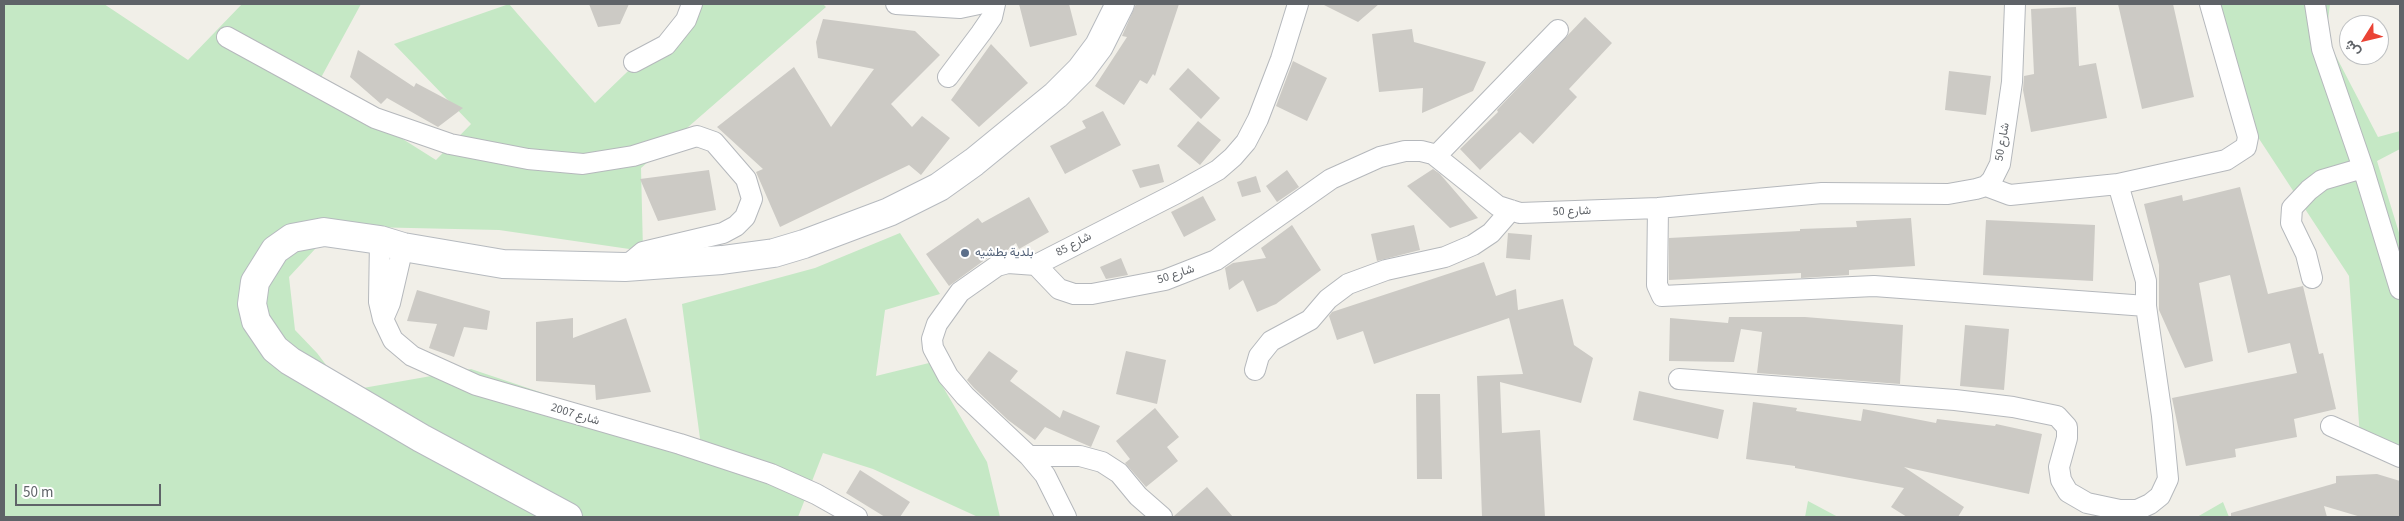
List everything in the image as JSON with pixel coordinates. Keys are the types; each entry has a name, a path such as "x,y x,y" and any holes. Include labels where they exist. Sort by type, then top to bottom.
{"main road":[{"path":"568,517 421,438 290,361 264,335 256,321 252,304 254,282 275,250 292,238 306,234 343,234 503,264 625,267 722,260 774,253 859,225 930,191 974,162 1056,95 1094,52 1111,24 1120,4"}],"street":[{"path":"634,62 666,45 686,20 692,4"},
{"path":"896,4 960,8 979,4"},
{"path":"948,77 982,33 992,17 996,4"},
{"name":"شارع 85","path":"1036,265 1184,189 1218,170 1234,157 1246,142 1258,119 1281,59 1298,4"},
{"name":"شارع 50","path":"1036,265 1059,289 1074,294 1092,294 1165,280 1216,260 1331,179 1372,160 1405,151 1421,150 1436,156 1498,206 1520,213 1541,214 1658,208 1822,192 1948,194 1986,186 1997,171 2006,134 2012,82 2015,4"},
{"path":"1986,186 2010,195 2118,184 2226,160 2246,147 2248,137 2210,4"},
{"path":"2315,4 2322,49 2363,168 2400,289"},
{"path":"1436,156 1558,30"},
{"path":"227,37 375,118 450,144 528,159 583,164 633,156 697,136 714,142 746,179 752,198 745,217 736,226 723,233 643,252 625,267"},
{"path":"2312,278 2306,254 2291,223 2292,208 2322,180 2363,168"},
{"path":"1679,379 1955,400 2013,407 2056,416 2067,427 2067,438 2059,467 2061,480 2068,492 2087,503 2120,510 2138,510 2160,496 2168,479 2162,416 2146,306 2146,281 2118,184"},
{"path":"1658,208 1657,285 1662,296 1874,286 2146,306"},
{"path":"1255,370 1260,356 1271,340 1310,320 1328,299 1348,284 1386,270 1445,257 1473,245 1491,233 1511,210"},
{"name":"شارع 2007","path":"392,244 379,302 383,319 393,340 400,348 440,371 476,385 680,444 771,474 816,494 857,517"},
{"path":"1036,265 1008,263 997,266 980,277 960,292 946,310 936,324 932,339 938,360 948,376 966,396 1030,456 1045,475 1066,517"},
{"path":"2332,426 2400,457"},
{"path":"1030,456 1080,456 1102,462 1119,473 1138,496 1162,517"}],"green space":[{"path":"4,4 104,4 188,60 242,4 361,4 317,85 436,160 471,124 394,44 509,4 595,103 685,16 682,4 823,4 826,7 641,168 643,251 499,230 367,227 316,248 289,277 295,330 317,353 346,391 471,369 701,446 682,304 815,268 900,233 940,294 885,310 876,376 929,363 987,462 1000,517 978,517 873,469 823,453 798,517 4,517"},
{"path":"2216,4 2330,4 2326,37 2378,137 2400,131 2400,149 2377,161 2400,236 2400,451 2360,438 2349,276 2250,125"},
{"path":"1808,501 1838,517 1805,517"},
{"path":"2223,502 2229,517 2197,517"}],"building":[{"path":"589,4 629,4 620,24 598,27"},
{"path":"1019,4 1069,4 1077,35 1030,47"},
{"path":"1136,4 1179,4 1155,76 1153,74 1147,84 1140,80 1124,105 1095,86 1127,37 1122,36"},
{"path":"1322,4 1379,4 1358,22"},
{"path":"2118,4 2173,4 2194,97 2142,109"},
{"path":"2076,7 2079,66 2096,63 2107,118 2031,132 2023,90 2024,76 2034,74 2031,9"},
{"path":"1585,17 1612,43 1569,89 1577,97 1533,144 1520,132 1480,170 1460,149 1498,112 1497,110"},
{"path":"823,19 915,31 940,55 891,104 912,127 922,116 950,138 921,175 909,165 780,227 756,172 763,169 717,127 794,67 831,127 874,69 818,58 816,42"},
{"path":"1412,29 1414,42 1486,62 1473,91 1422,113 1423,88 1379,92 1372,34"},
{"path":"991,44 1028,83 979,127 951,100"},
{"path":"358,50 414,87 416,83 463,108 438,127 387,98 381,104 350,77"},
{"path":"1293,61 1327,78 1307,121 1276,106"},
{"path":"1188,68 1220,98 1201,119 1169,89"},
{"path":"1949,71 1991,76 1986,115 1945,110"},
{"path":"1103,111 1121,145 1065,174 1050,146 1086,128 1082,121"},
{"path":"1198,121 1221,140 1200,165 1177,146"},
{"path":"1159,164 1164,182 1140,188 1132,170"},
{"path":"1433,169 1440,174 1478,218 1450,228 1407,186"},
{"path":"709,170 716,210 658,221 640,179"},
{"path":"1287,170 1299,187 1277,202 1266,186"},
{"path":"1256,176 1261,192 1242,197 1237,182"},
{"path":"2240,187 2268,294 2303,286 2319,354 2323,353 2336,409 2294,419 2297,437 2235,449 2236,457 2186,466 2172,398 2297,373 2290,343 2248,353 2230,275 2199,283 2213,361 2185,368 2159,310 2159,265 2144,204 2182,195 2183,201"},
{"path":"1203,196 1216,220 1184,237 1171,212"},
{"path":"1029,197 1049,232 1019,249 1016,243 1005,252 990,256 949,286 926,254 978,218 982,223"},
{"path":"1911,218 1915,266 1849,270 1849,275 1801,278 1801,273 1669,280 1669,238 1857,227 1856,221"},
{"path":"1986,220 2095,225 2093,281 1983,275"},
{"path":"1292,225 1321,270 1276,304 1257,312 1243,280 1229,290 1225,268 1233,263 1266,258 1261,248"},
{"path":"1414,225 1420,250 1377,261 1371,234"},
{"path":"1508,233 1532,235 1530,260 1506,258"},
{"path":"1121,258 1128,275 1106,279 1100,267"},
{"path":"1484,262 1496,296 1516,289 1518,310 1563,299 1574,345 1593,358 1581,403 1500,382 1502,433 1540,430 1545,517 1482,517 1477,376 1523,374 1509,318 1374,364 1363,331 1337,340 1329,316 1332,312"},
{"path":"417,290 490,311 487,330 464,327 454,357 429,348 437,324 407,321"},
{"path":"1729,317 1805,317 1903,325 1900,384 1757,373 1762,332 1741,329 1734,362 1669,361 1670,318 1728,323"},
{"path":"573,318 573,338 626,318 651,392 596,400 595,385 536,381 536,322"},
{"path":"1965,325 2009,329 2004,390 1960,386"},
{"path":"989,351 1018,371 1010,381 1060,418 1063,410 1100,426 1091,447 1045,427 1035,440 1008,420 974,388 967,380"},
{"path":"1126,351 1166,360 1157,404 1116,394"},
{"path":"1639,391 1724,410 1718,439 1633,420"},
{"path":"1416,394 1440,394 1442,479 1417,479"},
{"path":"1753,402 1797,408 1796,411 1861,421 1863,409 1936,423 1937,419 1995,426 1996,424 2042,434 2029,494 1904,467 1964,507 1958,517 1907,517 1891,507 1904,488 1795,468 1795,466 1746,459"},
{"path":"1155,408 1179,437 1167,447 1178,461 1146,487 1125,463 1130,459 1116,441"},
{"path":"860,470 910,502 900,517 885,517 846,493"},
{"path":"2377,474 2400,481 2400,517 2361,517 2324,506 2327,517 2231,517 2231,513 2336,483 2336,476"},
{"path":"1207,487 1233,517 1174,517 1174,516"}],"place":[{"name":"بلدية بطشيه","path":"965,253"}]}
